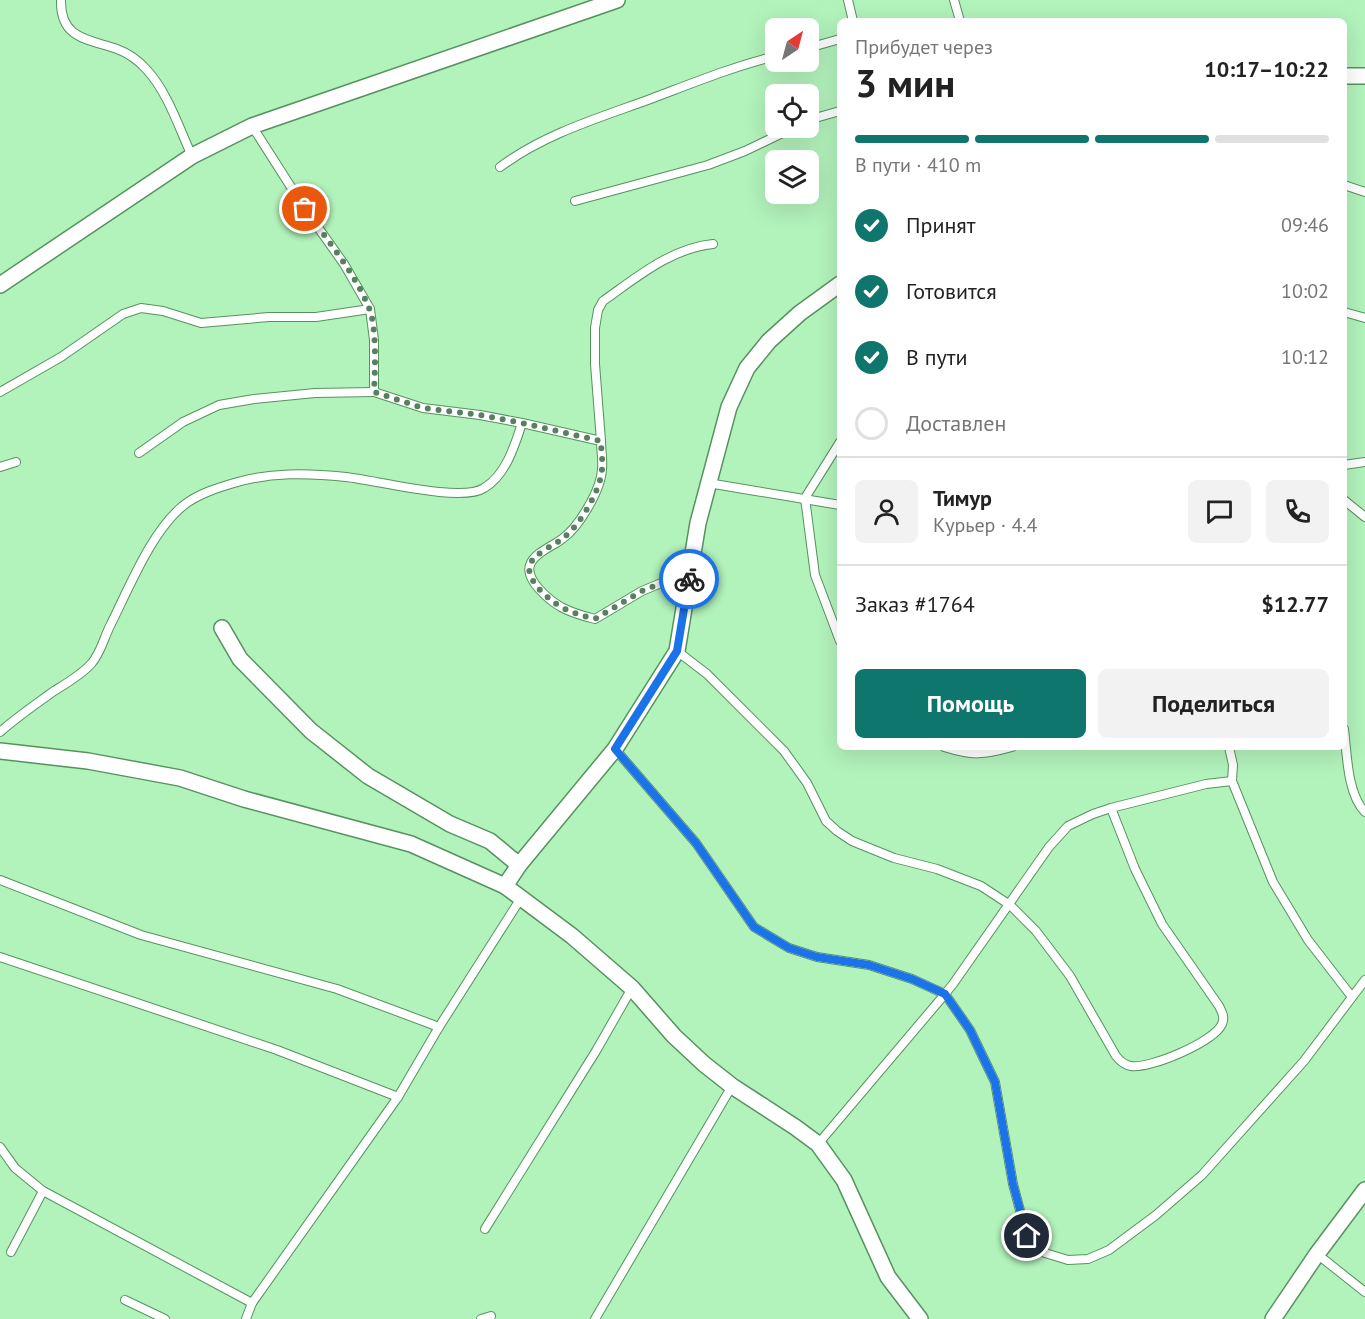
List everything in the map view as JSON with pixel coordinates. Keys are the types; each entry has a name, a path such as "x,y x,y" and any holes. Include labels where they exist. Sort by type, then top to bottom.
{"street":[{"path":"0,285 192,156 252,126 617,0"},
{"path":"1347,76 1365,75"},
{"path":"504,886 615,749 677,651 698,523 729,407 747,368 769,341 837,286"},
{"path":"222,628 240,659 311,731 368,776 450,824 490,841 519,865"},
{"path":"0,751 88,760 180,778 244,799 411,844 504,886 572,936 632,988 674,1036 732,1086 818,1144 844,1180 888,1277 913,1317"},
{"path":"1273,1319 1317,1254 1365,1190"}],"lane":[{"path":"61,0 60,14 69,28 84,39 127,54 149,72 162,91 192,156"},
{"path":"848,0 852,18"},
{"path":"954,0 959,18"},
{"path":"819,45 837,40"},
{"path":"500,167 540,142 595,118 747,63 765,59"},
{"path":"819,117 837,112"},
{"path":"252,126 305,209 344,264 370,309 374,340 374,392"},
{"path":"575,201 708,165 772,138"},
{"path":"1347,186 1365,192"},
{"path":"690,571 642,591 595,619 560,607 532,580 529,569 532,561 565,537 580,520 602,471 595,328 598,310 603,301 659,263 696,247 713,244"},
{"path":"0,392 61,357 123,314 141,308 163,311 201,323 269,317 339,315 370,309"},
{"path":"1347,313 1365,318"},
{"path":"139,453 183,422 219,405 315,393 374,392 423,408 480,415 601,441"},
{"path":"0,732 90,665 100,650 108,629 145,556 163,529 184,505 192,500 208,491 232,483 260,476 286,474 347,477 410,489 475,492 492,482 504,468 522,423"},
{"path":"837,447 805,498 815,575 837,633"},
{"path":"0,467 16,462"},
{"path":"1347,465 1365,462"},
{"path":"708,483 837,504"},
{"path":"1347,502 1365,517"},
{"path":"677,651 707,674 784,751 807,783 826,821 837,831 852,841 894,858 937,869 981,886 1010,905 1036,931 1070,976 1116,1056 1124,1064 1143,1066 1190,1049 1209,1038 1224,1019 1219,1006 1162,924 1135,869 1111,808"},
{"path":"615,749 696,843 754,927 789,948 817,957 869,965 912,979 945,994 970,1030 995,1082 1013,1184 1027,1236 1045,1253 1068,1260 1088,1259 1109,1250 1156,1215 1202,1174 1305,1061 1365,980"},
{"path":"1347,749 1353,790 1360,807 1365,812"},
{"path":"954,750 963,753 986,754 1001,750"},
{"path":"1230,750 1233,765 1232,781 1273,882 1308,940 1352,997"},
{"path":"818,1144 954,984 1010,905 1023,882 1068,826 1093,813 1111,808 1206,784 1232,781"},
{"path":"0,880 141,935 337,989 439,1027"},
{"path":"246,1319 252,1303 398,1097 439,1027 521,898"},
{"path":"0,957 277,1050 398,1097"},
{"path":"485,1229 596,1051 632,988"},
{"path":"596,1319 732,1086"},
{"path":"0,1147 15,1168 43,1191 252,1303"},
{"path":"11,1252 43,1191"},
{"path":"1317,1254 1365,1293"},
{"path":"125,1300 165,1319"},
{"path":"481,1319 491,1316"}],"way so far":[{"path":"305,209 344,264 370,309 374,340 374,392 423,408 480,415 601,441 602,471 580,520 565,537 538,555 530,565 529,573 532,580 552,601 578,615 595,619 642,591 690,571 689,579"}],"route":[{"path":"689,579 677,651 615,749 696,843 754,927 789,948 817,957 869,965 912,979 945,994 970,1030 995,1082 1013,1184 1027,1236"}]}
